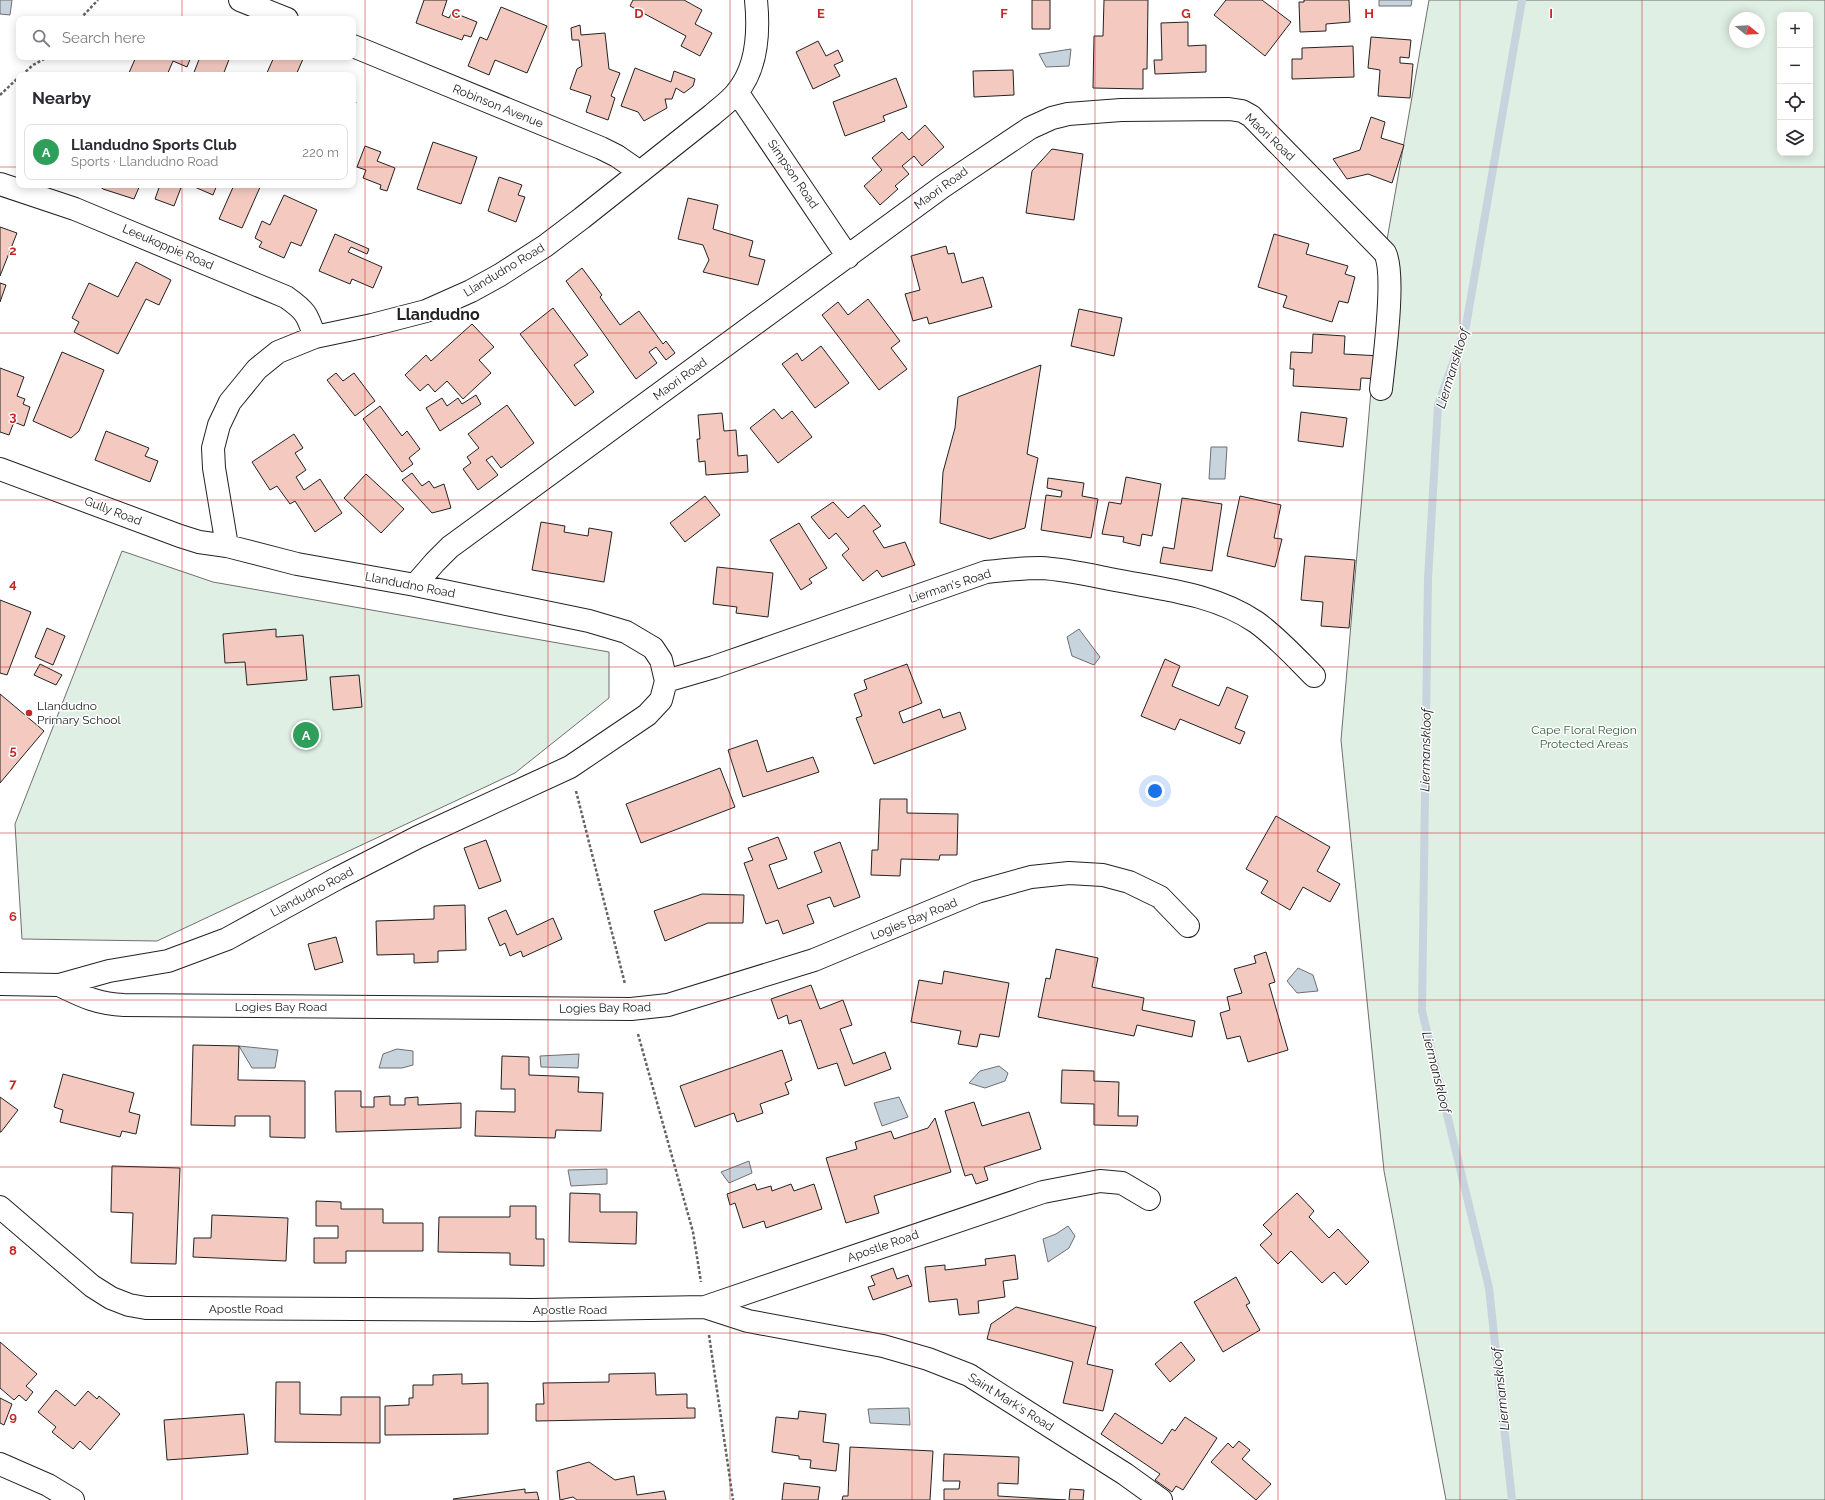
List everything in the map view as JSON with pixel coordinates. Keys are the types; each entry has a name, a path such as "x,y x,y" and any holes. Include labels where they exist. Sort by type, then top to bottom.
{"street":[{"path":"240,0 280,16"},
{"name":"Llandudno Road","path":"0,984 59,985 109,971 168,961 227,939 338,878 418,837 570,767 647,715 661,700 666,681 661,660 653,648 626,632 589,621 415,585 297,564 227,546 214,468 213,448 219,425 230,402 257,369 278,352 315,337 372,325 426,311 471,291 500,275 545,246 640,172 737,92 752,63 755,50 758,22 756,0"},
{"name":"Robinson Avenue","path":"356,47 601,148 617,156 640,172"},
{"name":"Simpson Road","path":"737,92 848,257"},
{"name":"Maori Road","path":"415,585 450,547 942,187 1030,128 1052,118 1068,114 1121,110 1229,109 1242,111 1251,116 1385,253 1389,267 1389,288 1381,388"},
{"name":"Leeukoppie Road","path":"0,184 75,208 286,297 303,309 315,337"},
{"name":"Gully Road","path":"0,469 180,536 199,542 227,546"},
{"name":"Lierman's Road","path":"666,681 721,664 986,572 1012,568 1041,568 1072,572 1180,592 1219,604 1255,622 1284,645 1314,676"},
{"name":"Logies Bay Road","path":"59,985 87,999 107,1004 124,1005 631,1009 668,1005 814,960 977,892 1031,877 1069,873 1096,874 1129,882 1160,896 1188,926"},
{"name":"Apostle Road","path":"0,1207 92,1286 111,1298 129,1306 146,1308 532,1310 705,1308 1043,1192 1100,1181 1122,1184 1149,1199"},
{"name":"Saint Mark's Road","path":"705,1308 748,1321 883,1346 928,1359 969,1375 1125,1474 1161,1500"},
{"path":"0,1464 48,1485 73,1500"}],"path":[{"path":"83,16 98,0"},
{"path":"25,72 32,65 42,60"},
{"path":"0,95 16,80"},
{"path":"570,767 631,1009 693,1232 733,1500"}],"green space":[{"name":"Cape Floral Region Protected Areas","path":"1429,0 1825,0 1825,1500 1446,1500 1384,1171 1341,740 1381,274"},
{"path":"122,551 213,582 609,652 609,698 515,773 157,941 22,939 15,824"}],"shaded area":[{"path":"0,0 12,0 10,15 0,14"},
{"path":"1379,0 1412,0 1411,6 1379,6"},
{"path":"1071,49 1069,66 1046,67 1039,54"},
{"path":"1211,447 1227,447 1225,479 1209,479"},
{"path":"1079,629 1100,657 1094,665 1072,656 1067,637"},
{"path":"1298,968 1313,975 1318,991 1297,993 1287,981"},
{"path":"239,1046 278,1050 275,1068 252,1068"},
{"path":"397,1049 413,1051 413,1065 402,1068 379,1068 383,1054"},
{"path":"579,1054 578,1068 541,1067 540,1056"},
{"path":"999,1066 1008,1073 1005,1081 985,1088 969,1083 980,1071"},
{"path":"899,1097 908,1117 882,1126 874,1103"},
{"path":"749,1161 752,1173 729,1183 721,1172"},
{"path":"607,1169 607,1184 571,1186 568,1170"},
{"path":"1068,1226 1075,1236 1069,1248 1048,1262 1043,1239 1056,1234"},
{"path":"909,1408 910,1425 870,1423 868,1409"}],"building":[{"path":"424,0 447,0 442,15 449,18 452,12 477,22 471,37 464,35 462,40 416,23"},
{"path":"633,0 684,0 702,10 695,24 712,33 700,56 681,46 686,36 630,6"},
{"path":"1032,0 1050,0 1050,29 1032,29"},
{"path":"1104,0 1148,0 1147,69 1143,69 1143,89 1093,88 1094,36 1103,36"},
{"path":"1226,0 1262,0 1291,22 1265,56 1214,15"},
{"path":"1304,0 1349,0 1350,22 1326,24 1326,31 1300,32 1299,2 1304,2"},
{"path":"501,7 547,26 527,73 495,60 489,75 468,66 480,37 487,40"},
{"path":"1188,22 1188,46 1206,45 1206,72 1155,74 1154,60 1162,60 1161,23"},
{"path":"580,25 581,35 605,33 609,69 620,73 611,96 615,98 608,120 586,112 591,96 570,89 577,69 582,66 579,40 572,40 571,28"},
{"path":"1371,37 1411,40 1409,58 1400,57 1400,63 1413,64 1410,98 1378,96 1380,70 1368,68"},
{"path":"818,41 826,56 838,50 843,61 834,65 840,76 813,89 796,52"},
{"path":"1353,46 1354,77 1292,79 1292,59 1302,59 1302,48"},
{"path":"135,60 190,60 187,67 173,61 168,72 129,72"},
{"path":"199,60 229,60 224,72 194,72"},
{"path":"273,60 303,60 297,72 267,72"},
{"path":"635,68 671,82 674,71 695,79 693,86 684,93 676,88 672,99 665,99 667,108 644,121 638,112 621,106"},
{"path":"1013,70 1014,95 974,97 973,71"},
{"path":"896,78 907,107 883,116 885,121 845,136 833,102"},
{"path":"1371,117 1385,122 1381,138 1404,145 1392,183 1368,174 1347,179 1333,159 1360,150"},
{"path":"925,125 944,147 922,166 914,156 902,166 909,174 895,186 898,189 880,205 864,186 882,170 872,158 902,132 909,140"},
{"path":"433,142 477,157 461,204 417,189"},
{"path":"365,146 381,152 377,161 395,168 387,191 380,189 381,185 363,178 366,170 357,167"},
{"path":"1052,149 1083,154 1074,220 1026,213 1032,171"},
{"path":"499,177 522,185 518,195 525,197 516,222 488,211"},
{"path":"102,188 139,188 134,199"},
{"path":"159,188 181,188 174,206 155,199"},
{"path":"197,188 216,188 213,195"},
{"path":"233,188 260,188 242,228 219,219"},
{"path":"284,195 317,210 301,246 291,242 284,258 259,247 262,242 255,238 262,221 270,225"},
{"path":"688,198 718,205 713,229 753,241 749,256 765,260 758,285 703,272 709,260 703,245 678,239"},
{"path":"0,227 17,233 0,276"},
{"path":"335,234 369,249 367,254 351,247 348,252 382,267 373,288 352,279 350,284 319,271"},
{"path":"1274,234 1309,244 1306,254 1348,266 1345,274 1355,277 1348,303 1339,301 1332,322 1283,307 1287,296 1258,287"},
{"path":"946,246 948,254 954,253 962,283 983,277 992,307 929,324 927,317 913,321 905,294 920,290 911,256"},
{"path":"136,262 171,280 159,305 146,299 118,354 74,332 79,322 72,318 89,283 118,297"},
{"path":"582,268 602,295 600,297 620,325 639,311 663,344 666,341 675,353 666,360 656,347 649,352 657,363 636,379 566,281"},
{"path":"0,283 6,285 0,302"},
{"path":"868,299 900,341 891,348 907,369 879,390 822,315 838,302 848,315"},
{"path":"553,308 588,355 574,365 594,392 575,406 520,334"},
{"path":"1079,309 1122,318 1114,356 1071,346"},
{"path":"472,324 494,347 479,360 491,373 463,399 447,381 435,392 428,384 420,391 405,375 426,355 431,361"},
{"path":"1313,334 1345,336 1344,354 1381,356 1380,379 1361,378 1360,390 1293,386 1294,369 1290,369 1291,352 1312,353"},
{"path":"821,346 849,383 815,408 782,364 797,353 802,361"},
{"path":"62,352 104,370 79,431 71,438 33,421"},
{"path":"1041,365 1027,454 1038,458 1025,528 990,539 940,523 943,472 955,428 958,397"},
{"path":"0,368 24,377 17,396 25,399 23,404 30,407 24,426 14,422 9,435 0,432"},
{"path":"336,373 343,381 354,373 375,401 355,416 327,380"},
{"path":"476,395 481,404 440,431 426,408 442,398 447,406 458,398 462,404"},
{"path":"507,405 534,443 501,468 492,456 486,460 498,475 478,490 463,469 471,463 467,457 479,448 468,434"},
{"path":"380,406 402,436 407,431 420,449 409,458 413,464 402,472 363,419"},
{"path":"774,409 782,419 792,411 812,437 778,463 750,428"},
{"path":"1301,412 1347,418 1343,447 1298,441"},
{"path":"722,413 724,431 736,430 738,456 747,455 748,472 706,475 705,461 699,462 697,439 700,439 698,415"},
{"path":"106,431 149,448 145,456 158,461 150,482 95,460"},
{"path":"294,434 303,448 295,453 306,470 296,477 304,490 320,479 342,513 315,532 295,501 290,504 277,486 270,490 252,462"},
{"path":"412,473 422,486 429,481 434,488 444,484 451,508 432,513 402,480"},
{"path":"366,474 404,509 381,533 344,498"},
{"path":"1126,477 1161,484 1152,536 1142,534 1140,546 1123,542 1124,537 1102,534 1109,502 1121,504"},
{"path":"1048,478 1084,483 1082,496 1098,499 1091,538 1041,530 1046,495 1061,497 1062,491 1047,488"},
{"path":"705,496 720,515 685,542 670,523"},
{"path":"1240,496 1281,505 1274,538 1282,539 1275,567 1227,556"},
{"path":"1182,498 1222,504 1212,571 1160,563 1163,547 1174,549"},
{"path":"833,502 848,518 864,505 881,526 873,531 884,548 905,542 915,565 882,577 877,570 863,581 842,555 849,549 836,533 829,539 811,517"},
{"path":"541,522 565,526 564,532 588,536 589,528 612,532 604,582 532,570"},
{"path":"799,523 827,568 809,579 812,583 801,590 770,540"},
{"path":"1305,556 1355,560 1349,628 1321,626 1323,602 1301,600"},
{"path":"717,567 773,573 768,617 736,613 737,607 713,604"},
{"path":"0,600 31,612 7,675 0,673"},
{"path":"47,628 65,636 53,665 35,657"},
{"path":"276,629 276,637 303,635 307,680 247,685 245,662 225,663 223,634"},
{"path":"1165,659 1180,666 1172,686 1219,706 1227,687 1248,696 1235,728 1245,732 1240,744 1180,719 1175,730 1141,716"},
{"path":"40,664 62,675 56,685 34,675"},
{"path":"907,664 922,703 899,712 903,723 940,709 943,718 960,712 966,729 874,764 856,718 862,716 854,694 867,689 864,680"},
{"path":"359,675 362,707 333,710 330,677"},
{"path":"0,694 44,731 0,783"},
{"path":"757,740 767,772 813,757 819,772 743,797 728,750"},
{"path":"720,768 735,807 641,843 626,804"},
{"path":"880,799 907,799 907,813 958,814 957,855 940,855 939,860 901,859 900,876 871,875 872,850 878,850"},
{"path":"1276,816 1330,847 1317,871 1340,884 1330,902 1303,887 1290,910 1261,893 1268,881 1246,869"},
{"path":"778,837 787,859 769,865 778,889 822,872 814,852 840,842 860,897 834,907 830,897 807,905 814,923 783,934 778,920 766,924 744,863 753,860 748,848"},
{"path":"486,840 501,881 479,889 464,848"},
{"path":"702,894 744,895 743,923 708,923 665,941 654,911"},
{"path":"465,905 466,950 438,951 438,962 414,963 414,954 377,955 376,921 434,919 434,906"},
{"path":"506,910 517,935 553,918 562,939 523,957 521,951 510,956 505,943 500,946 488,918"},
{"path":"336,937 343,962 315,970 308,944"},
{"path":"1056,949 1098,958 1092,987 1144,998 1142,1010 1195,1021 1192,1037 1137,1025 1134,1036 1038,1017 1046,978 1050,979"},
{"path":"1266,952 1275,982 1269,984 1288,1050 1248,1062 1240,1036 1227,1039 1220,1013 1230,1010 1227,997 1242,993 1234,969 1256,963 1254,956"},
{"path":"944,971 1009,983 999,1037 980,1034 977,1047 958,1044 961,1031 911,1022 919,980 942,984"},
{"path":"811,985 820,1009 843,1000 852,1025 840,1029 853,1064 885,1052 891,1069 845,1086 837,1063 818,1069 801,1020 789,1024 787,1015 778,1019 771,999"},
{"path":"193,1045 239,1046 238,1080 305,1081 305,1138 270,1137 270,1116 235,1116 235,1126 191,1125"},
{"path":"782,1050 792,1080 785,1083 789,1094 760,1104 763,1113 737,1122 734,1113 695,1127 680,1086"},
{"path":"502,1056 529,1057 529,1075 579,1077 578,1092 603,1093 601,1131 556,1130 555,1138 475,1136 476,1111 515,1112 515,1089 501,1089"},
{"path":"1062,1070 1094,1071 1094,1081 1119,1082 1118,1116 1138,1116 1137,1126 1094,1125 1094,1104 1061,1103"},
{"path":"63,1074 134,1093 129,1112 140,1115 136,1134 122,1131 120,1137 60,1122 63,1110 54,1107"},
{"path":"335,1091 361,1091 361,1107 374,1107 374,1097 390,1096 390,1105 405,1105 405,1098 418,1097 418,1105 461,1103 461,1128 336,1132"},
{"path":"0,1097 18,1110 1,1132 0,1132"},
{"path":"974,1102 982,1126 1029,1112 1041,1149 984,1167 988,1180 976,1184 972,1174 965,1176 945,1111"},
{"path":"935,1118 951,1172 874,1196 879,1213 846,1223 826,1158 857,1149 855,1142 891,1131 894,1139 928,1128"},
{"path":"112,1166 180,1168 176,1264 131,1263 133,1213 111,1212"},
{"path":"755,1184 757,1190 771,1186 772,1191 791,1184 794,1191 814,1184 822,1209 766,1228 764,1221 743,1228 735,1203 730,1205 727,1194"},
{"path":"570,1193 600,1194 600,1212 637,1212 636,1244 569,1242"},
{"path":"1297,1193 1314,1211 1309,1217 1329,1238 1338,1229 1369,1262 1346,1285 1334,1272 1322,1283 1291,1251 1278,1264 1260,1245 1272,1234 1263,1225"},
{"path":"316,1201 341,1202 341,1209 383,1209 383,1223 423,1223 423,1251 346,1251 346,1263 314,1263 314,1238 338,1238 338,1226 316,1226"},
{"path":"510,1206 536,1206 536,1239 544,1239 544,1266 510,1265 510,1253 438,1252 439,1217 510,1217"},
{"path":"212,1215 288,1218 286,1261 193,1257 194,1238 211,1238"},
{"path":"1015,1255 1018,1279 1003,1281 1005,1297 978,1301 979,1313 959,1315 957,1299 929,1302 925,1267 945,1265 945,1270 986,1265 985,1259"},
{"path":"893,1268 897,1279 908,1275 912,1286 873,1300 868,1287 875,1285 871,1276"},
{"path":"1236,1277 1250,1303 1246,1305 1260,1330 1223,1352 1194,1302"},
{"path":"1016,1307 1096,1327 1087,1364 1113,1370 1103,1411 1063,1403 1073,1362 987,1339 991,1324"},
{"path":"0,1342 37,1374 26,1386 33,1392 26,1401 19,1395 14,1400 0,1388"},
{"path":"1181,1342 1195,1360 1170,1382 1155,1364"},
{"path":"655,1373 656,1395 687,1394 687,1408 695,1408 695,1418 536,1421 536,1404 544,1404 543,1383 609,1382 609,1374"},
{"path":"462,1374 462,1384 488,1383 488,1434 385,1435 385,1406 409,1405 409,1398 413,1398 413,1385 433,1385 433,1375"},
{"path":"276,1382 300,1382 300,1414 341,1415 341,1397 380,1397 380,1443 275,1442"},
{"path":"56,1390 75,1406 88,1391 97,1399 99,1396 120,1414 90,1450 80,1441 73,1449 52,1432 56,1427 38,1412"},
{"path":"0,1398 12,1404 4,1425 0,1423"},
{"path":"799,1411 826,1414 823,1442 839,1444 836,1471 810,1468 811,1460 799,1459 799,1456 772,1452 776,1417 798,1419"},
{"path":"1115,1413 1162,1444 1172,1429 1175,1431 1185,1417 1217,1438 1183,1490 1176,1486 1172,1492 1155,1480 1160,1474 1101,1434"},
{"path":"244,1414 248,1454 167,1460 164,1420"},
{"path":"1239,1441 1250,1450 1242,1459 1271,1484 1256,1500 1211,1462 1228,1443 1233,1448"},
{"path":"850,1447 933,1451 930,1500 842,1500 843,1496 848,1496"},
{"path":"944,1454 1019,1457 1018,1484 998,1483 998,1496 1066,1500 944,1500 944,1489 959,1489 960,1481 943,1481"},
{"path":"589,1462 615,1480 634,1476 637,1495 664,1491 666,1500 577,1500 573,1497 560,1500 557,1471"},
{"path":"784,1483 820,1487 818,1500 782,1500"},
{"path":"525,1489 525,1493 537,1492 539,1500 453,1499"},
{"path":"1070,1489 1084,1490 1083,1500 1069,1500"}],"waterway":[{"name":"Liermanskloof","path":"1512,1500 1489,1288 1422,1011 1428,579 1438,405 1466,326 1522,0"}],"place":[{"name":"Llandudno Primary School","path":"29,713"},
{"name":"Llandudno Sports Club","path":"306,735"}],"district":[{"name":"Llandudno","path":"438,314"}]}
